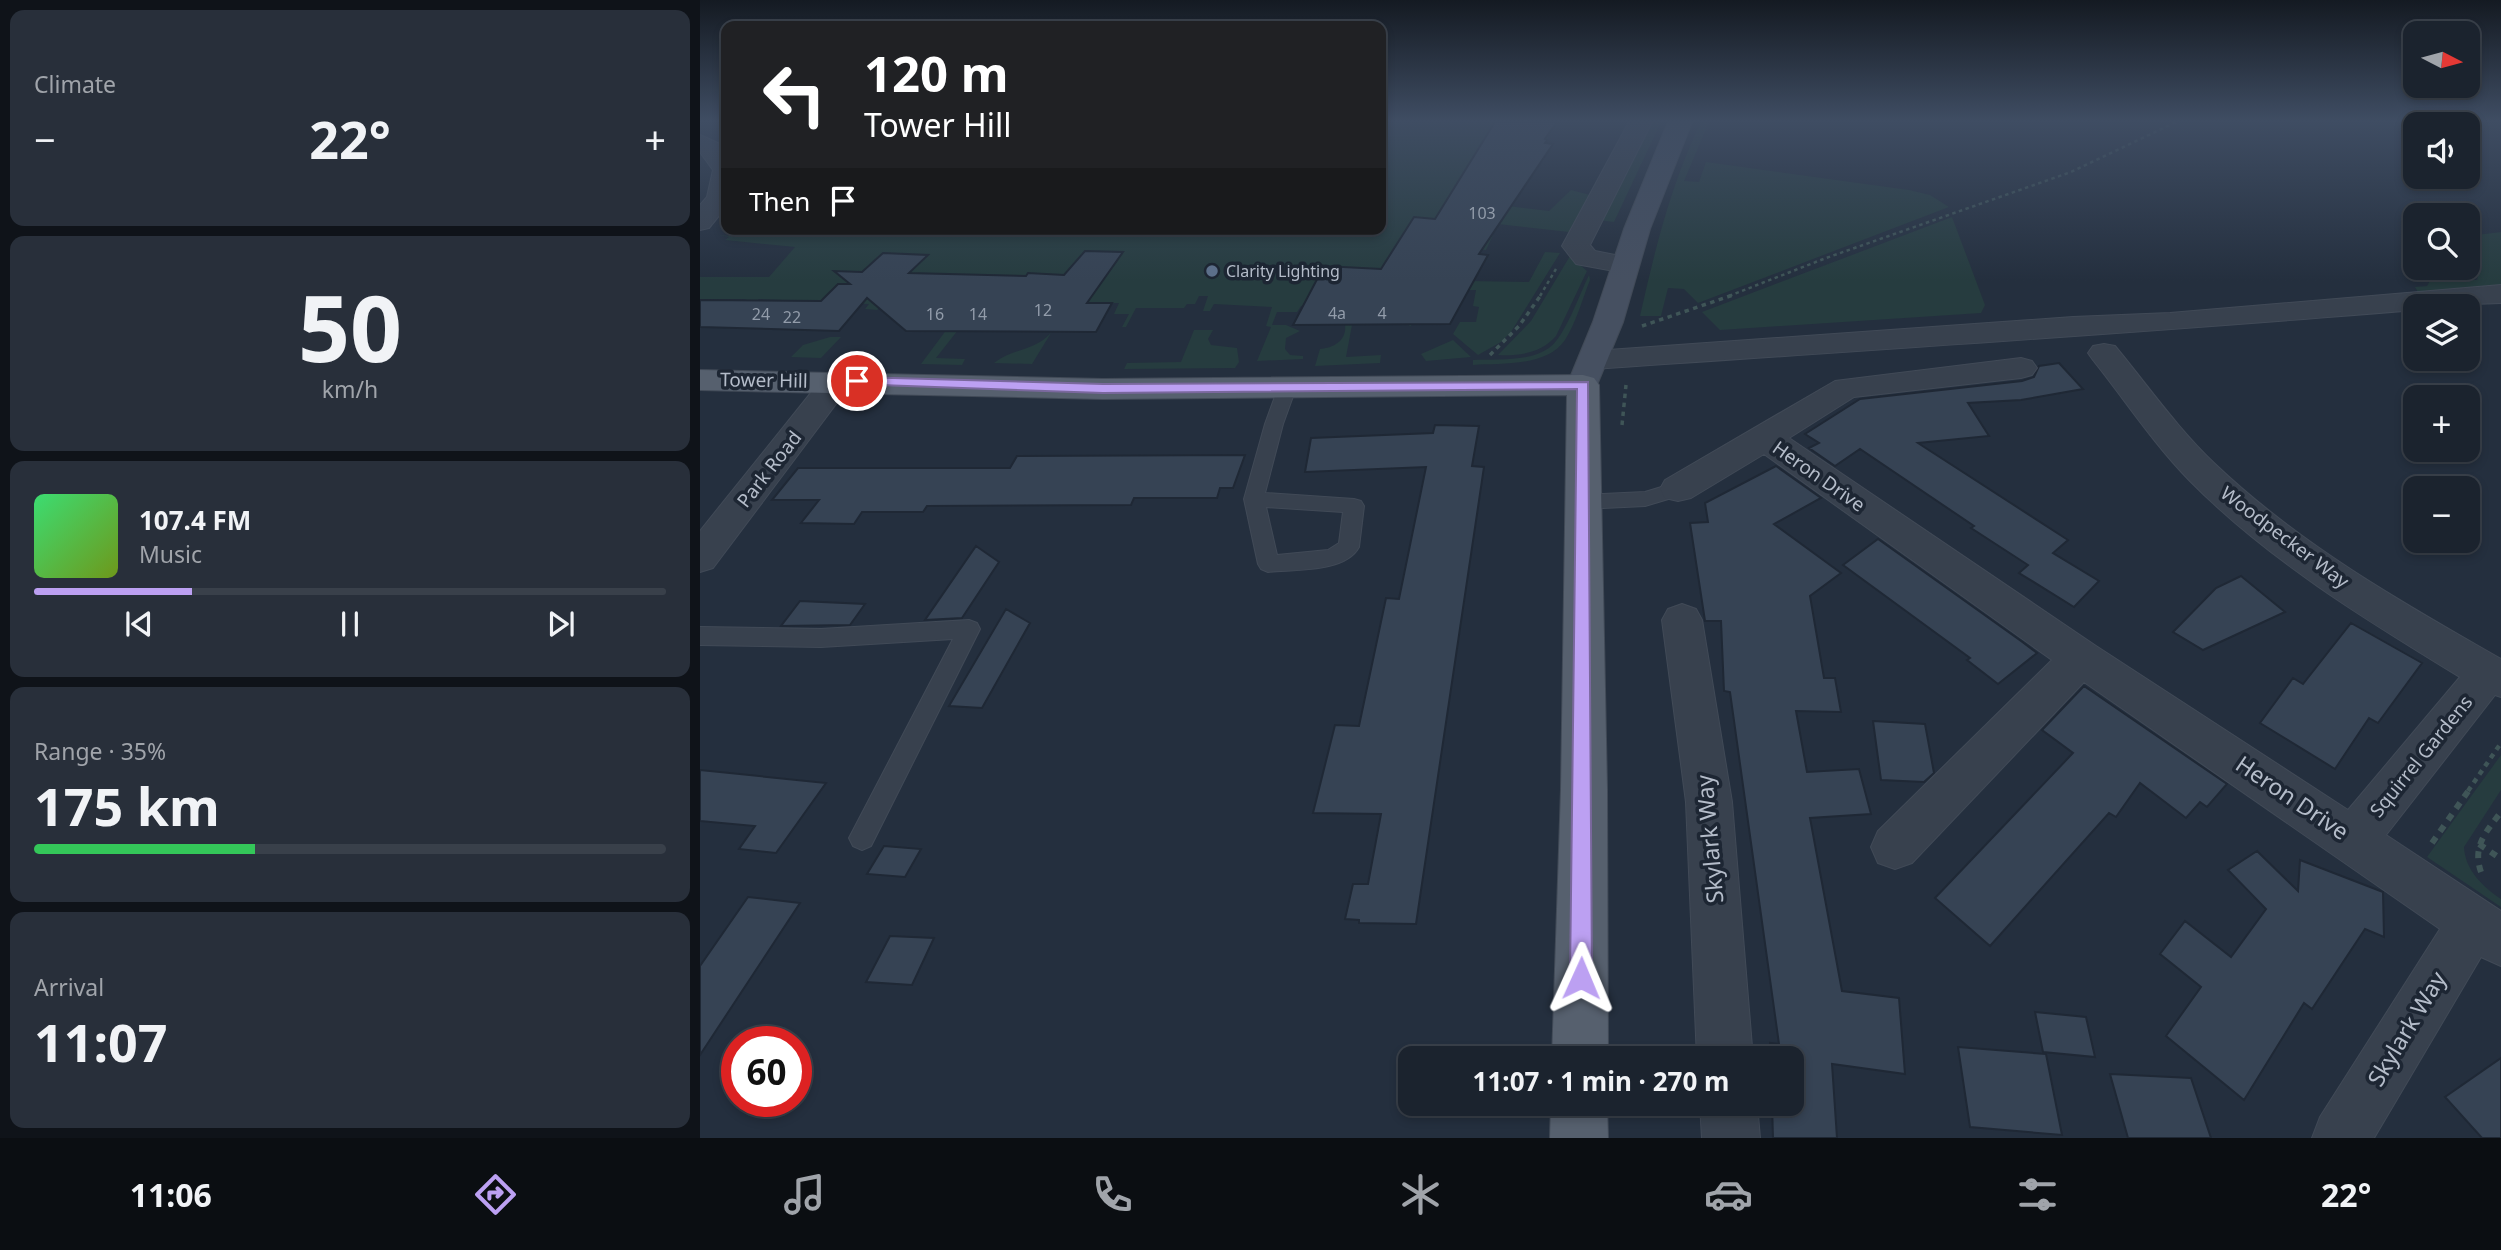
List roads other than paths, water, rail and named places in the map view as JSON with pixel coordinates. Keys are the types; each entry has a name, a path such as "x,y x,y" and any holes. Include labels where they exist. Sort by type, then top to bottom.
{"main road":[{"path":"1580,1046 1584,789 1582,502 1589,372 1657,175"},
{"name":"Tower Hill","path":"700,380 1103,388 1287,388 1465,385 1589,372"},
{"path":"1579,1116 1579,1138"}],"street":[{"path":"1611,175 1578,237 1576,246 1592,261 1625,265"},
{"path":"703,217 721,195"},
{"path":"1589,372 2073,326 2170,322 2501,294"},
{"name":"Woodpecker Way","path":"2104,353 2180,450 2231,499 2344,583 2495,677"},
{"name":"Heron Drive","path":"1678,489 1846,388 2021,368"},
{"name":"Park Road","path":"700,558 837,381"},
{"name":"Heron Drive","path":"1765,438 2081,658 2353,840 2487,913"},
{"name":"Skylark Way","path":"1682,620 1709,802 1725,1046"},
{"path":"1895,847 2081,658"},
{"name":"Squirrel Gardens","path":"2353,840 2495,677"},
{"name":"Skylark Way","path":"2342,1138 2443,969 2487,913"},
{"path":"1729,1116 1731,1138"}],"lane":[{"path":"1254,499 1354,506 1349,547 1332,557 1268,564 1254,499 1274,424 1287,388"},
{"path":"1582,502 1644,499 1678,489"},
{"path":"700,636 821,638 970,629 862,838"}],"place":[{"name":"Clarity Lighting","path":"1212,271"}]}
